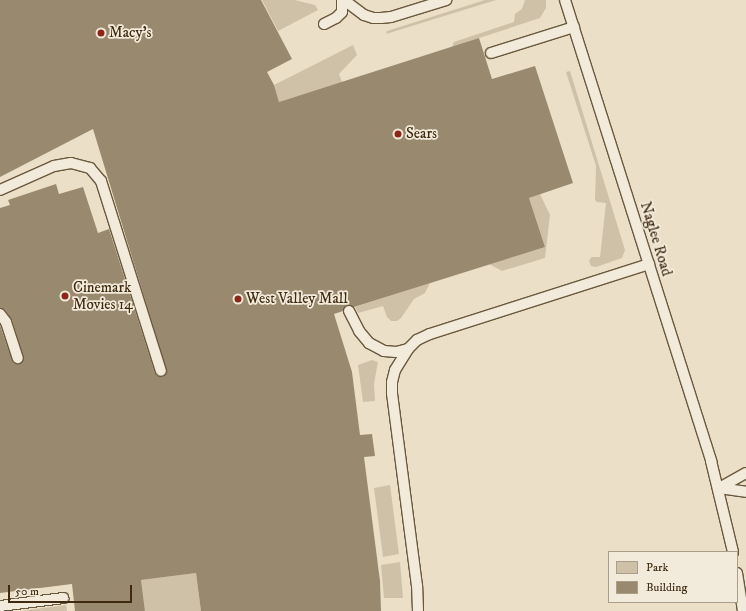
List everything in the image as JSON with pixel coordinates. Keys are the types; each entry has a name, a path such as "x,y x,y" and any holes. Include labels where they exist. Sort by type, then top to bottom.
{"lane":[{"path":"324,24 342,12 343,0 364,14 373,18 391,17 446,0"},
{"name":"Naglee Road","path":"565,0 719,488 734,551"},
{"path":"491,53 574,27"},
{"path":"0,190 54,166 71,163 90,168 101,181 161,371"},
{"path":"418,611 417,586 392,393 392,382 395,370 408,349 417,340 430,334 649,264"},
{"path":"349,311 359,331 370,343 384,350 396,352 408,349"},
{"path":"0,314 6,322 18,358"},
{"path":"719,488 746,473"},
{"path":"719,488 746,492"},
{"path":"738,579 743,611"},
{"path":"0,606 63,598"}],"green space":[{"path":"262,0 295,0 315,5 318,10 278,31"},
{"path":"485,0 496,0 386,34 387,31"},
{"path":"525,0 546,0 546,8 540,18 452,47 454,42 514,22 515,14 522,9"},
{"path":"353,45 357,55 339,74 342,82 279,102 274,85"},
{"path":"570,71 625,250 622,258 596,267 591,266 589,260 592,257 600,257 606,203 597,202 595,200 596,166 566,72"},
{"path":"540,194 550,215 545,258 502,271 489,264 545,247 529,198"},
{"path":"430,283 425,293 414,299 401,318 397,321 391,321 387,317 383,306 358,313 355,307"},
{"path":"372,360 378,362 374,384 375,401 363,402 358,365"},
{"path":"390,485 399,554 383,557 374,488"},
{"path":"400,562 403,598 384,598 381,565"},
{"path":"196,573 201,611 145,611 141,580"},
{"path":"66,605 67,611 20,611"}],"building":[{"name":"West Valley Mall","path":"0,0 261,0 292,59 267,72 274,85 279,102 479,38 492,79 535,66 573,183 529,198 545,247 354,307 346,305 343,311 334,314 352,372 360,435 372,434 375,456 364,457 380,581 381,611 201,611 196,573 141,580 145,611 75,611 72,584 0,593 0,325 13,363 20,364 24,359 12,320 5,310 0,308 0,208 10,205 8,200 56,184 59,194 83,187 98,233 109,229 155,373 157,376 163,377 167,372 93,129 0,177"}],"place":[{"name":"Macy's","path":"101,33"},
{"name":"Sears","path":"398,134"},
{"name":"Cinemark Movies 14","path":"65,296"},
{"name":"West Valley Mall","path":"238,299"}]}
